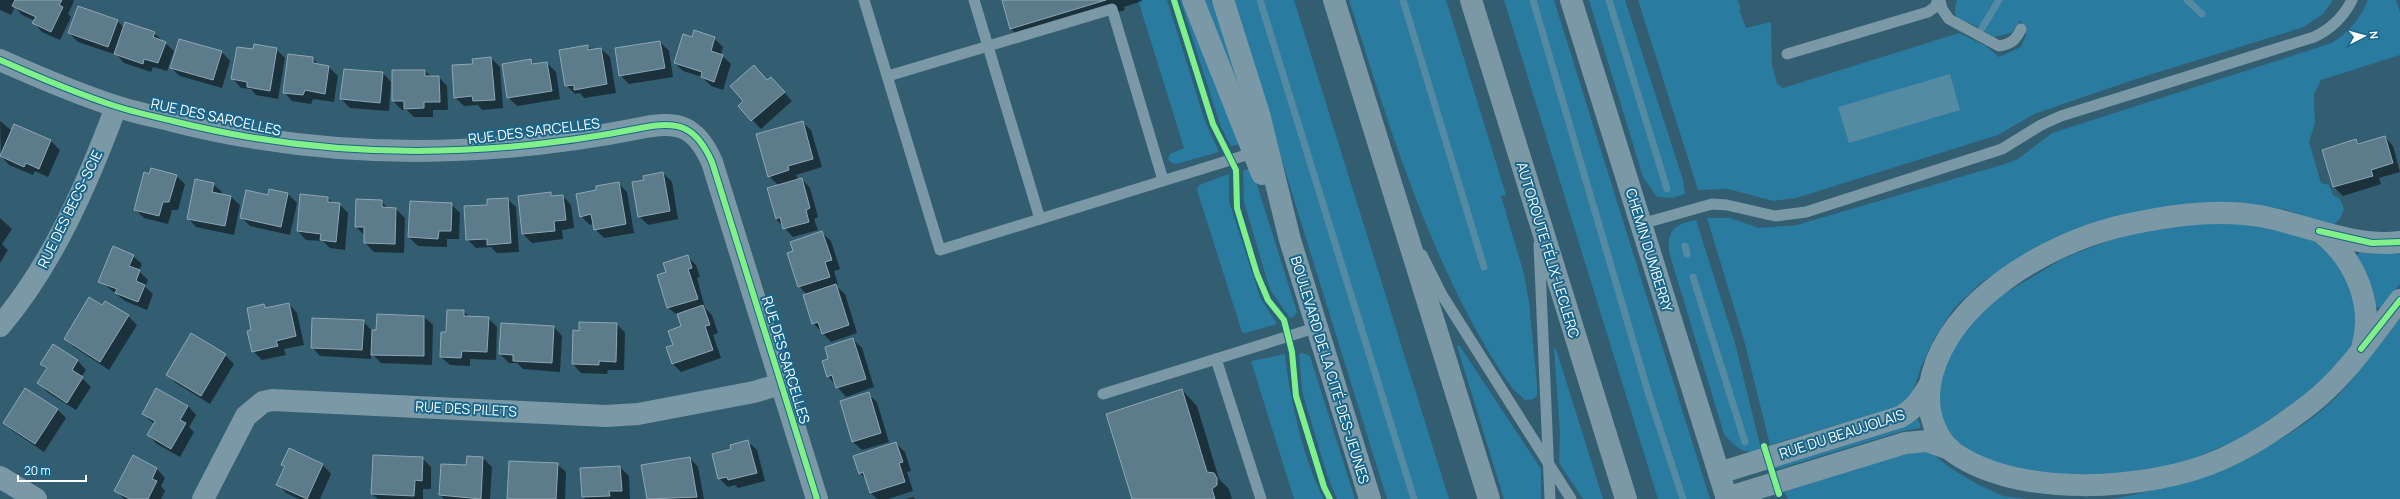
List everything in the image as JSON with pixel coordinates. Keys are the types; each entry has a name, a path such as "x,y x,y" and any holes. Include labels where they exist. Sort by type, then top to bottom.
{"highway":[{"path":"1334,0 1489,499"},
{"name":"AUTOROUTE FÉLIX-LECLERC","path":"1471,0 1626,499"}],"street":[{"name":"BOULEVARD DE LA CITÉ-DES-JEUNES","path":"1193,0 1260,150 1318,327 1370,499"},
{"name":"BOULEVARD DE LA CITÉ-DES-JEUNES","path":"1223,0 1259,114 1260,150"},
{"name":"CHEMIN DUMBERRY","path":"1571,0 1727,499"},
{"name":"RUE DES SARCELLES","path":"0,60 43,79 116,107 260,140 316,147 380,151 480,150 568,141 661,124 686,128 704,144 712,162 817,499"},
{"name":"RUE DES BECS-SCIE","path":"0,326 30,287 55,246 116,107"},
{"name":"RUE DU BEAUJOLAIS","path":"2400,242 2372,243 2260,216 2224,213 2150,221 2114,228 2081,240 2021,269 1970,307 1951,332 1943,346 1928,394 1932,417 1939,436 1950,449 1987,475 2004,482 2037,488 2107,488 2162,479 2221,460 2259,440 2321,395 2342,374 2400,300"},
{"name":"RUE DU BEAUJOLAIS","path":"2319,231 2340,249 2348,260 2361,288 2366,316 2366,331 2361,349"},
{"name":"RUE DES PILETS","path":"203,499 246,416 260,404 272,400 606,416 638,414 754,392 781,384"},
{"name":"RUE DU BEAUJOLAIS","path":"1718,473 1900,417 1911,411 1918,404 1930,384"},
{"name":"RUE DU BEAUJOLAIS","path":"1727,499 1905,443 1927,441 1950,449"},
{"path":"0,477 36,499"}],"lane":[{"path":"864,0 940,250 1260,150"},
{"path":"974,0 1040,219"},
{"path":"1939,0 1942,9 1949,20 1999,46 2008,44 2016,39 2021,29"},
{"path":"1787,54 1928,12 1935,7 1939,0"},
{"path":"1641,224 1712,204 1727,205 1775,216 1806,212 2002,149 2041,125 2061,116 2314,37 2328,31 2339,20 2352,0"},
{"path":"888,76 1112,9 1163,180"},
{"path":"1399,208 1442,295 1571,499"},
{"path":"1538,217 1550,499"},
{"path":"1104,394 1318,327"},
{"path":"1216,359 1261,499"}],"shaded area":[{"path":"1138,0 1167,0 1205,121 1219,152 1176,164 1170,162 1168,158 1170,154 1184,148"},
{"path":"1180,0 1185,0 1239,144 1231,146 1221,127"},
{"path":"1201,0 1211,0 1235,61 1249,116"},
{"path":"1232,0 1294,0 1449,499 1387,499"},
{"path":"1349,0 1446,0 1506,195 1501,196 1524,274 1529,302 1537,384 1537,395 1534,399 1525,400 1513,389 1477,331 1453,286 1414,193 1396,145"},
{"path":"1504,0 1554,0 1710,499 1658,499"},
{"path":"1589,0 1625,0 1683,180 1685,194 1672,198 1657,197 1643,177"},
{"path":"1638,0 1738,0 1741,9 1739,10 1746,28 1771,22 1772,65 1777,84 1783,88 1959,33 1986,46 1999,57 2021,47 2026,35 2021,20 2011,33 1994,37 1957,16 1955,7 1957,0 2333,0 2323,14 2304,27 2133,80 2034,114 1998,135 1796,198 1773,201 1728,189 1698,190"},
{"path":"2368,0 2396,0 2400,12 2400,55 2321,80 2314,95 2315,123 2309,142 2321,183 2329,185 2333,195 2340,199 2344,209 2341,217 2334,225 2284,209 2255,206 2022,256 1982,282 1954,308 1934,339 1921,367 1912,394 1903,405 1770,445 1744,340 1707,218 1730,218 1759,228 1797,225 2008,163 2018,159 2052,133 2332,43 2344,34 2353,24"},
{"path":"1950,74 1960,110 1849,143 1838,107"},
{"path":"1248,169 1253,172 1297,312 1290,318 1271,291 1244,202 1243,171"},
{"path":"1229,174 1229,201 1260,297 1277,324 1245,333 1242,332 1197,190 1199,185"},
{"path":"1696,220 1735,343 1761,449 1755,451 1750,452 1740,449 1724,434 1669,252 1669,238 1674,229 1678,226"},
{"path":"2216,222 2245,224 2300,235 2322,245 2345,275 2357,311 2356,331 2350,347 2338,364 2301,400 2241,438 2182,464 2068,481 1979,461 1947,432 1938,404 1940,380 1947,357 1977,316 2002,295 2064,258 2126,234 2158,228"},
{"path":"2360,252 2373,254 2400,253 2400,284 2381,308 2374,307 2356,257"},
{"path":"2400,315 2400,499 2109,499 2138,494 2202,475 2235,462 2266,447 2295,430 2321,411 2343,390"},
{"path":"1457,346 1460,346 1541,469 1541,499 1504,499"},
{"path":"1554,348 1556,349 1603,499 1583,499 1559,463 1560,433"},
{"path":"1303,353 1310,356 1355,499 1337,499 1327,475 1302,391 1299,354"},
{"path":"1285,354 1298,428 1310,467 1324,499 1294,499 1251,361"},
{"path":"1918,419 1921,428 1903,431 1778,469 1775,468 1775,466"},
{"path":"1909,450 1932,453 1949,467 1977,484 2003,496 2028,499 1788,499 1784,492"}],"building":[{"path":"15,0 62,0 59,5 63,7 51,32 32,23 36,17 12,6"},
{"path":"1002,0 1106,0 1010,29"},
{"path":"78,6 118,20 108,47 68,33"},
{"path":"125,22 155,32 153,37 166,42 158,63 144,59 143,64 114,54"},
{"path":"694,30 715,37 711,51 723,55 714,82 701,77 702,72 674,63 683,34 692,37"},
{"path":"179,39 222,51 213,80 170,68"},
{"path":"660,41 665,68 619,76 615,48"},
{"path":"254,44 277,48 270,91 247,87 247,82 231,79 237,47 253,49"},
{"path":"588,45 588,50 601,48 607,84 574,90 574,85 565,86 559,50"},
{"path":"288,54 313,57 313,63 329,66 325,94 305,90 303,95 283,93"},
{"path":"491,57 495,100 473,101 472,96 454,98 452,65 473,64 472,59"},
{"path":"531,59 532,64 547,62 552,91 507,98 502,64"},
{"path":"754,65 767,80 771,77 785,92 751,121 738,106 743,101 730,86"},
{"path":"344,69 383,72 380,103 340,99"},
{"path":"392,70 425,70 425,76 439,76 440,102 424,102 424,108 404,109 404,101 392,101"},
{"path":"803,121 813,159 788,166 789,170 768,177 756,134"},
{"path":"14,124 51,140 39,169 26,163 24,167 0,156"},
{"path":"2385,136 2393,163 2371,170 2373,176 2333,187 2322,150 2356,139 2358,144"},
{"path":"151,168 177,175 169,202 163,202 159,216 134,210 144,172 149,174"},
{"path":"663,172 670,211 638,217 632,182 644,180 643,176"},
{"path":"802,178 810,208 806,210 809,222 783,229 780,217 776,219 767,188"},
{"path":"195,179 214,183 212,192 231,196 225,226 187,219"},
{"path":"619,182 626,224 594,230 591,214 580,217 576,194 596,190 596,186"},
{"path":"269,189 288,193 281,227 240,218 246,190 268,195"},
{"path":"551,192 551,196 563,195 566,220 554,221 555,231 522,234 518,196"},
{"path":"300,194 328,197 328,202 340,203 336,242 320,240 321,234 297,231"},
{"path":"508,198 511,243 487,245 487,239 466,240 464,206 487,205 487,199"},
{"path":"356,199 382,200 382,207 396,208 395,244 364,243 364,227 355,227"},
{"path":"410,201 452,203 451,231 439,231 438,239 408,237"},
{"path":"822,231 832,260 825,262 830,277 798,287 787,253 793,251 790,242"},
{"path":"113,246 134,255 129,266 140,270 136,281 145,285 138,302 115,293 117,289 98,282"},
{"path":"688,255 692,268 688,269 698,299 667,308 657,275 666,272 663,263"},
{"path":"836,284 849,325 822,334 818,322 812,324 803,295"},
{"path":"89,297 102,305 105,301 129,315 100,362 64,339"},
{"path":"289,303 296,336 276,341 278,346 252,352 247,331 251,330 247,308 264,304 265,308"},
{"path":"703,305 710,325 705,326 713,350 672,364 666,347 673,345 668,331 681,326 677,314"},
{"path":"447,310 464,310 464,316 489,317 487,352 462,351 461,358 440,357 441,332 446,332"},
{"path":"377,314 424,316 424,356 371,355 372,330 376,330"},
{"path":"312,318 364,320 362,350 311,348"},
{"path":"579,322 617,323 616,362 599,361 599,365 572,364 573,330 579,331"},
{"path":"501,323 554,326 552,363 513,361 513,355 499,354"},
{"path":"191,333 226,354 201,396 166,375"},
{"path":"853,338 866,379 836,388 832,375 827,377 822,361 828,359 825,347"},
{"path":"53,344 78,360 72,370 83,377 67,403 37,383 47,368 40,364"},
{"path":"25,388 58,409 35,444 3,423"},
{"path":"156,388 188,406 180,420 186,423 171,449 147,435 155,421 142,414"},
{"path":"1182,389 1207,472 1214,473 1217,478 1217,485 1212,489 1215,499 1132,499 1106,414"},
{"path":"869,392 881,433 852,442 840,401"},
{"path":"748,440 757,473 728,480 727,477 718,479 712,454 731,449 730,445"},
{"path":"896,442 903,462 899,463 905,482 870,493 863,472 859,474 853,456"},
{"path":"289,448 323,464 307,499 276,485 285,466 281,465"},
{"path":"133,455 157,468 152,479 157,481 148,499 130,499 114,491"},
{"path":"373,455 423,457 422,481 415,480 414,496 371,494"},
{"path":"467,456 483,457 481,499 439,495 441,464 466,465"},
{"path":"690,457 697,497 647,499 641,465"},
{"path":"509,461 558,463 556,499 507,499"},
{"path":"620,466 622,491 609,491 610,496 582,497 580,468"}],"waterway":[{"path":"1260,0 1414,499"},
{"path":"1403,0 1484,267"},
{"path":"1533,0 1648,392 1683,499"},
{"path":"1609,0 1667,189"},
{"path":"1982,28 1999,0"},
{"path":"2187,0 2202,14"},
{"path":"1685,246 1687,254"},
{"path":"1693,277 1745,442"}],"cycle path":[{"path":"1174,0 1213,124 1236,170 1237,208 1257,274 1268,300 1284,320 1292,352 1296,396 1324,487 1330,499"},
{"path":"0,60 71,90 129,110 231,134 289,143 348,149 406,151 465,150 582,138 654,126 665,125 684,128 699,140 712,162 817,499"},
{"path":"2319,231 2372,243 2400,242"},
{"path":"2361,349 2400,300"},
{"path":"1764,446 1779,494"}]}
